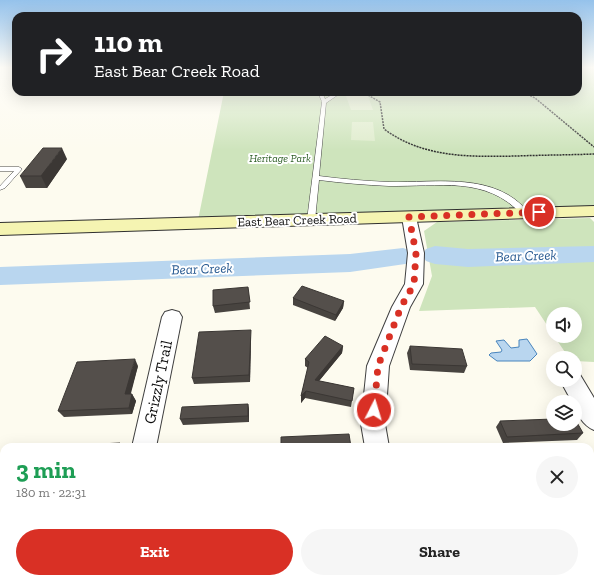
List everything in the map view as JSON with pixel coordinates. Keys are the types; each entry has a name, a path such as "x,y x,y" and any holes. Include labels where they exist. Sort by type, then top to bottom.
{"main road":[{"name":"East Bear Creek Road","path":"0,229 594,211"}],"street":[{"path":"376,443 373,424 378,366 401,307 414,284 416,253 409,217"},
{"name":"Grizzly Trail","path":"145,443 172,317"},
{"path":"575,387 594,419"}],"lane":[{"path":"311,220 324,102 322,96"},
{"path":"324,102 334,96"},
{"path":"0,169 19,169 3,187 0,188"},
{"path":"316,178 377,184 458,184 480,186 511,198 525,213"}],"path":[{"path":"370,96 380,102 384,129 392,136 404,142 435,152 478,157 594,154"},
{"path":"531,96 535,98 594,148"}],"green space":[{"name":"Heritage Park","path":"594,95 594,214 197,225 223,96"},
{"path":"346,96 368,96 373,110 351,110"},
{"path":"352,122 373,122 375,141 351,140"},
{"path":"590,218 594,222 594,362 582,361 582,351 564,351 559,343 582,343 582,307 546,307 546,324 535,307 419,311 432,276 424,231 437,222"}],"water":[{"path":"527,339 537,354 530,361 497,361 489,355 491,353 501,352 502,350 496,341 504,340 511,348 519,347 519,340"}],"building":[{"path":"43,148 62,148 41,176 20,176"},
{"path":"302,286 344,301 336,315 293,298"},
{"path":"248,287 250,302 213,306 213,290"},
{"path":"251,330 249,375 192,378 199,332"},
{"path":"325,336 343,346 315,380 354,388 352,401 306,391 301,396 309,362 305,359"},
{"path":"410,346 462,349 467,366 412,364"},
{"path":"135,359 125,394 132,394 129,408 58,411 77,362"},
{"path":"248,404 248,416 180,419 182,407"},
{"path":"546,419 546,431 582,431 583,433 507,437 500,421"},
{"path":"349,434 350,443 281,443 281,437"}],"waterway":[{"name":"Bear Creek","path":"435,255 468,258 594,254"},
{"name":"Bear Creek","path":"0,276 350,263 403,257"}],"route":[{"path":"374,410 378,366 401,307 414,284 416,253 409,217 539,212"}]}
